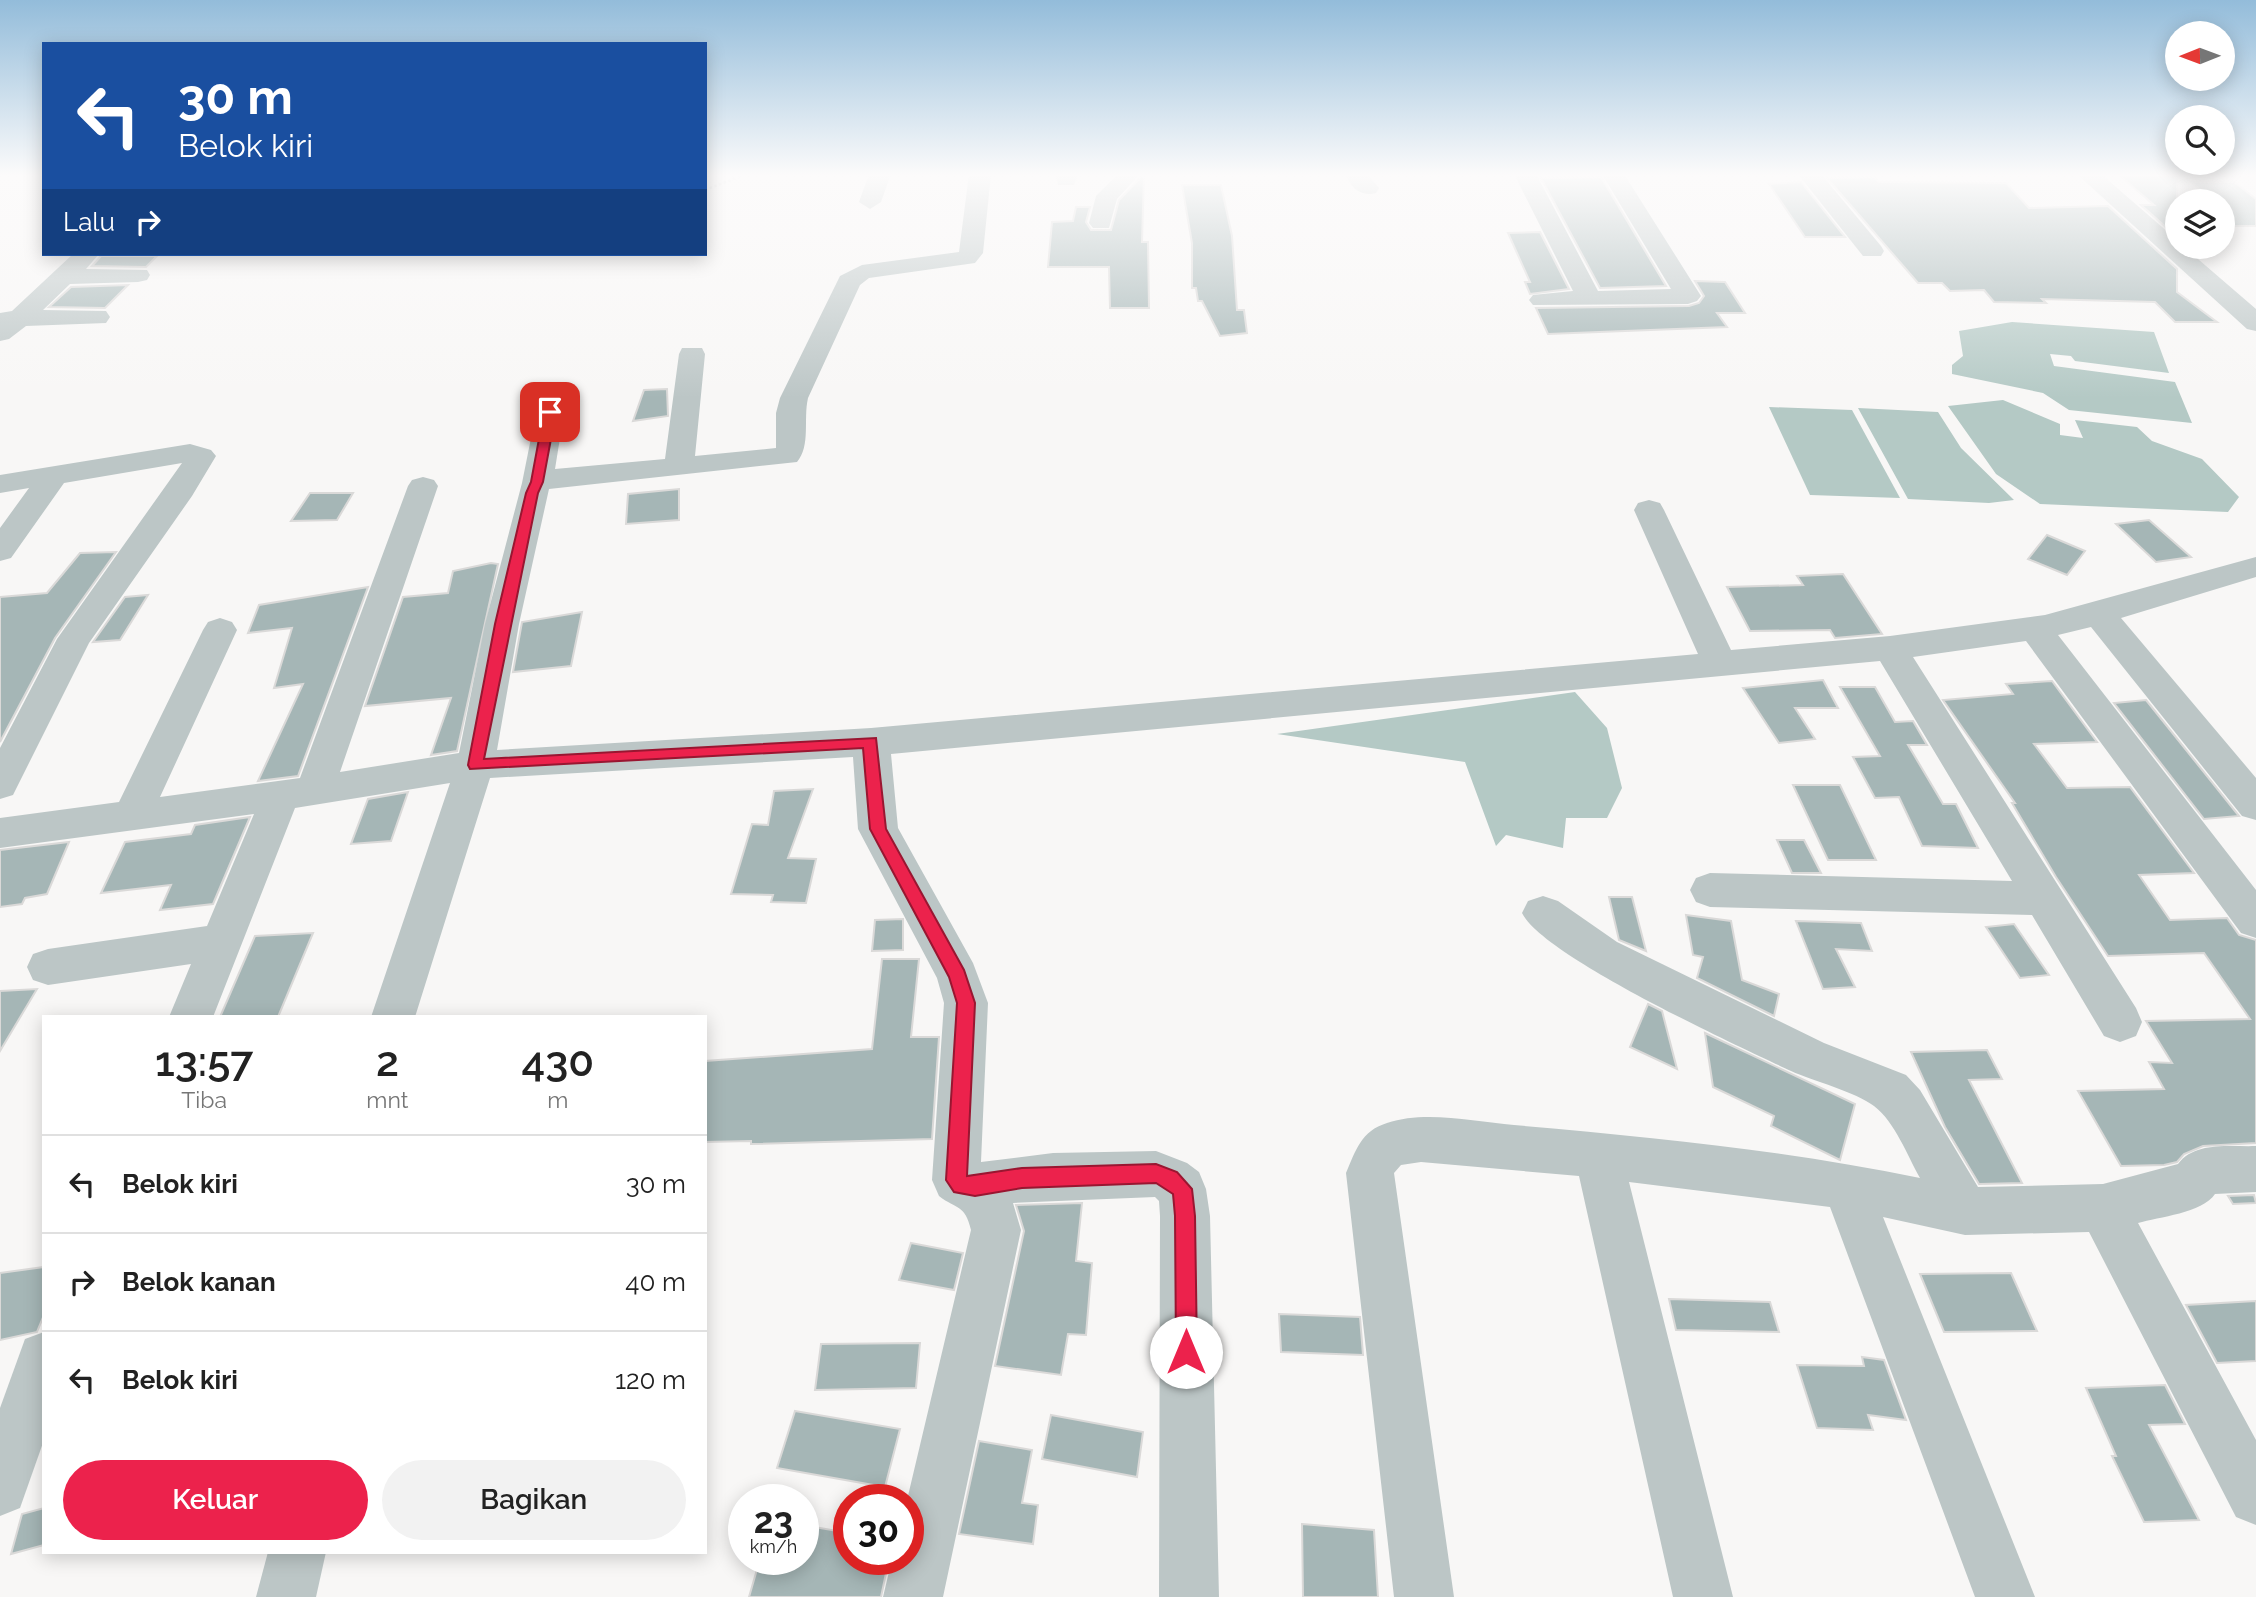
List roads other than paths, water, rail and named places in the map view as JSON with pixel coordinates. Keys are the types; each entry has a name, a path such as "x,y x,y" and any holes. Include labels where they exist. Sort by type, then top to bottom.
{"street":[{"path":"537,482 545,479 787,456 791,451 790,413 794,398 804,383 849,281 862,272 966,258 972,249"},
{"path":"1564,249 1590,299"},
{"path":"1542,300 1688,296 1659,249"},
{"path":"2172,249 2256,323"},
{"path":"6,324 85,256"},
{"path":"63,276 138,275"},
{"path":"6,324 97,317"},
{"path":"680,467 692,354"},
{"path":"394,1015 475,765 502,624 532,493 537,482 550,412"},
{"path":"0,484 190,453 201,456 177,496 74,639 0,785"},
{"path":"0,551 55,474"},
{"path":"192,1015 223,941 297,793 423,486"},
{"path":"1648,510 1718,662"},
{"path":"0,833 297,793 475,765 871,742 1890,648 2035,629 2098,613 2171,587 2256,567"},
{"path":"2098,613 2256,805"},
{"path":"2035,629 2256,921"},
{"path":"133,814 220,631"},
{"path":"1890,648 2120,1022"},
{"path":"871,742 878,829 958,976 966,1003 956,1173 961,1185 975,1186 1022,1178 1156,1174 1170,1179 1182,1189 1185,1216 1189,1597"},
{"path":"1710,890 2046,899"},
{"path":"1543,913 1602,955 1808,1057 1891,1090 1904,1105 1965,1211"},
{"path":"48,967 223,941"},
{"path":"1424,1597 1370,1173 1378,1154 1390,1144 1421,1140 1598,1155 1846,1186 1965,1211 2103,1208 2193,1184 2202,1171 2256,1169"},
{"path":"1598,1155 1703,1597"},
{"path":"913,1597 996,1230 990,1206 975,1186"},
{"path":"1846,1186 2005,1597"},
{"path":"2103,1208 2256,1497"},
{"path":"0,1488 25,1378"},
{"path":"286,1597 297,1554"}]}
